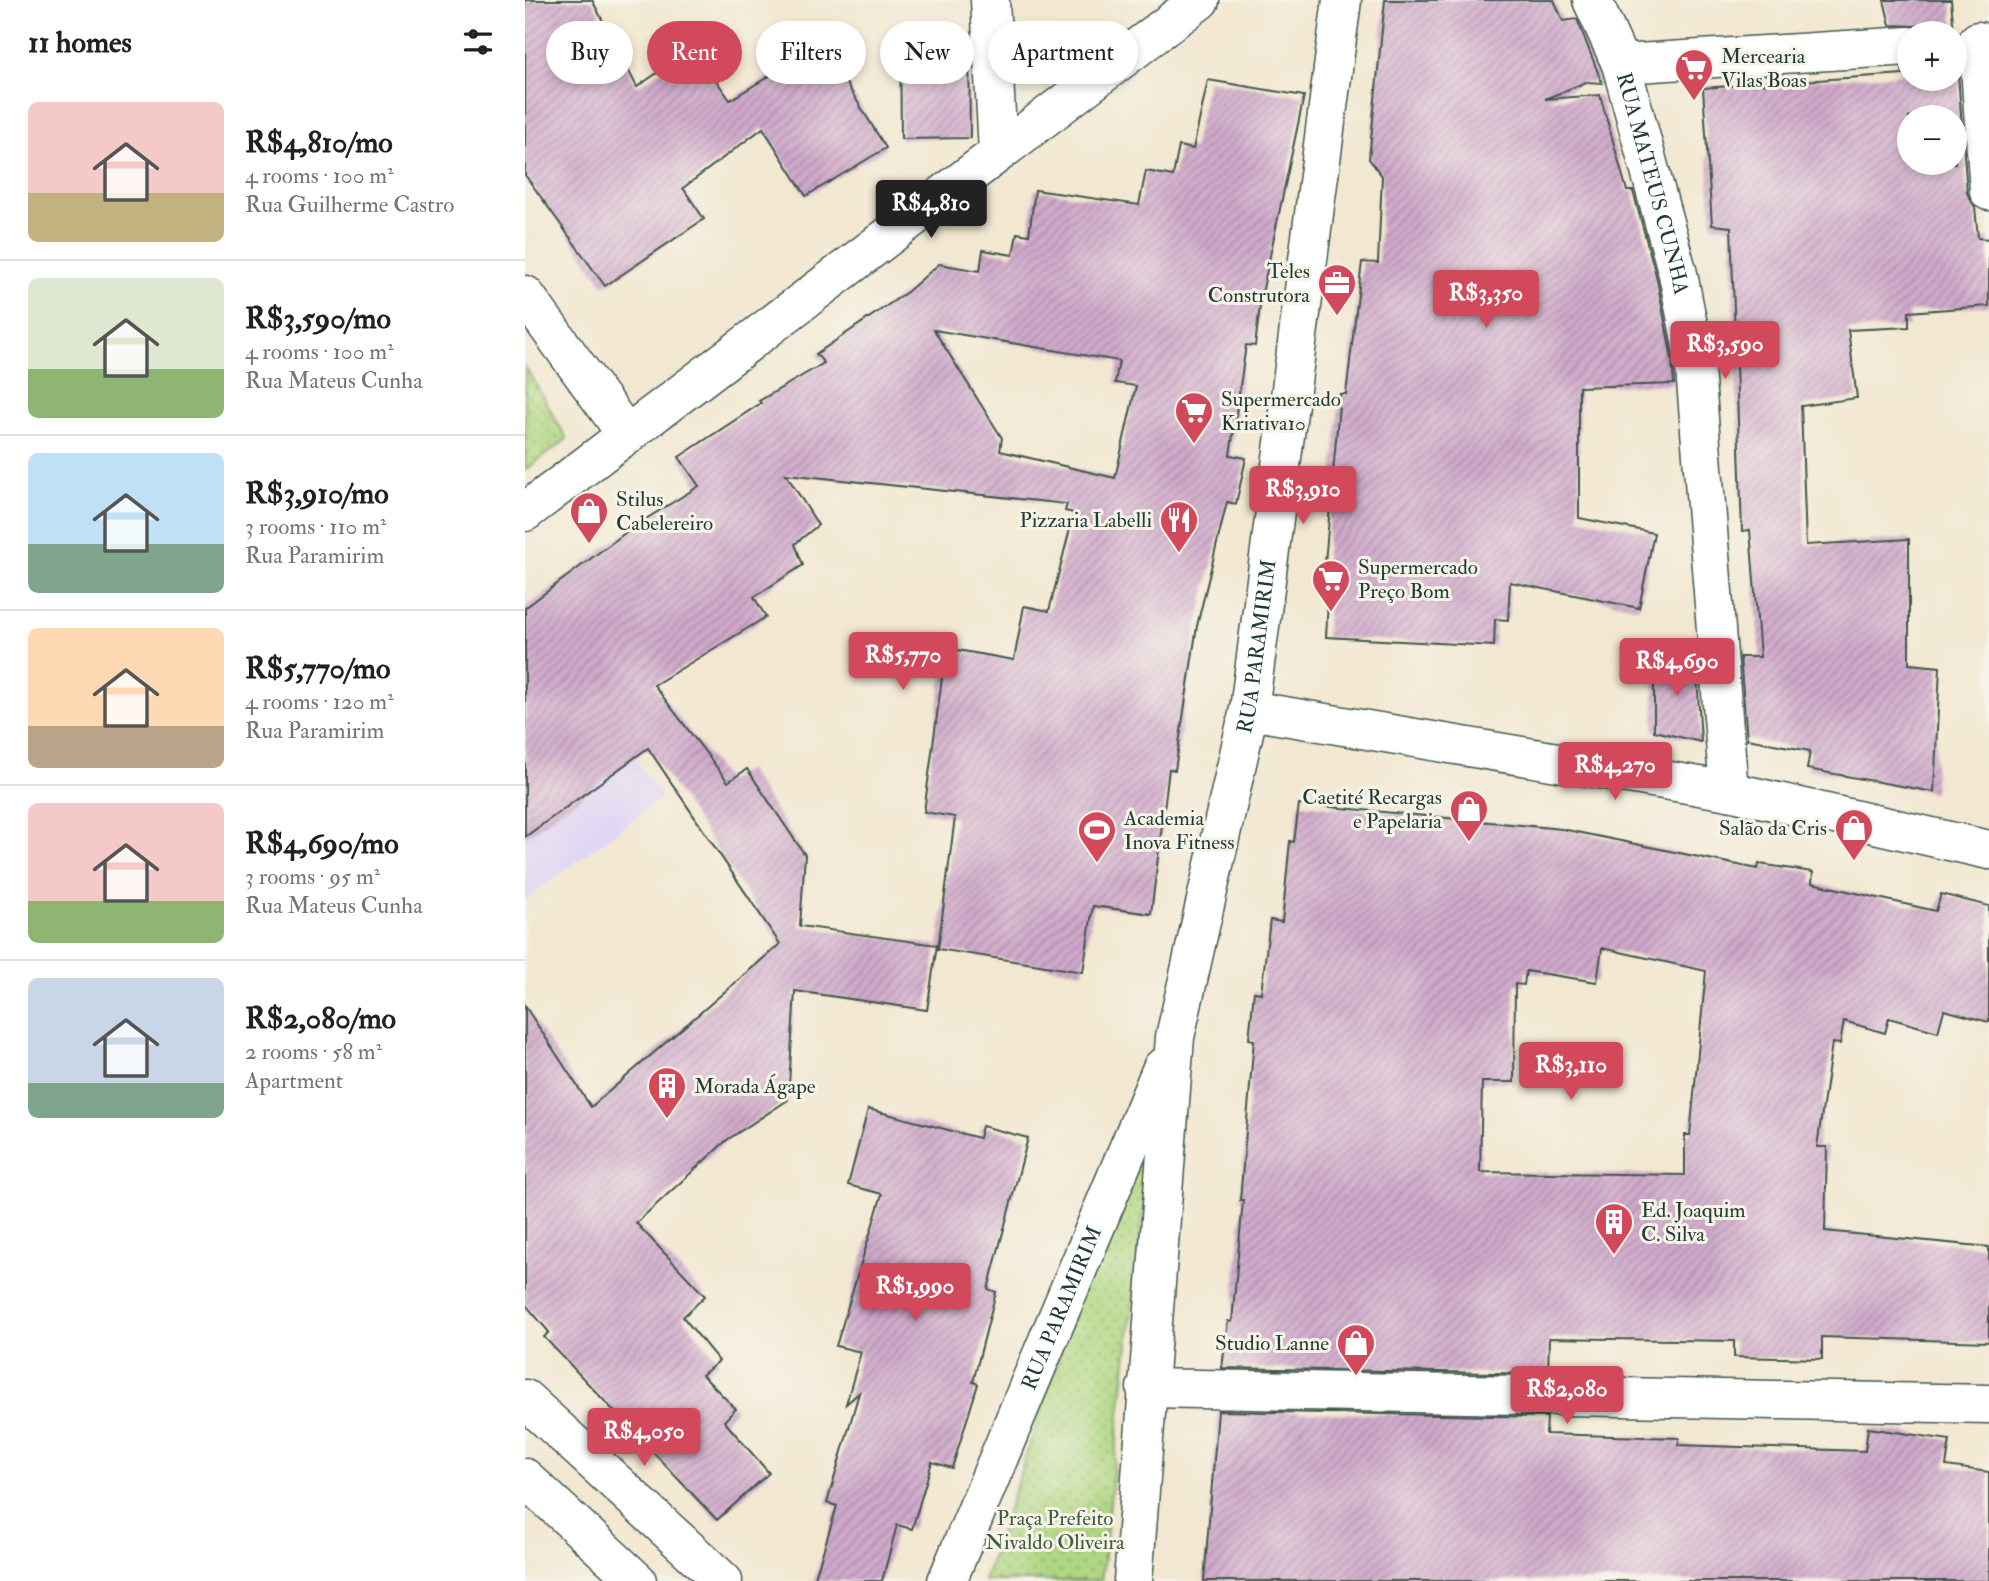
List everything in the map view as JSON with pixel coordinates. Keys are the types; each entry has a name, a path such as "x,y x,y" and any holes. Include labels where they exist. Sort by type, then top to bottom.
{"street":[{"path":"990,0 998,152"},
{"path":"525,512 1200,0"},
{"name":"RUA PARAMIRIM","path":"1133,1581 1175,1037 1249,710 1342,0"},
{"name":"RUA MATEUS CUNHA","path":"1592,0 1621,64 1678,274 1693,356 1729,791"},
{"path":"1974,41 1989,191"},
{"path":"1621,64 1897,47"},
{"path":"525,295 627,435"},
{"path":"1249,710 1729,791 1989,850"},
{"name":"RUA PARAMIRIM","path":"947,1581 1175,1037"},
{"path":"1146,1388 1989,1404"},
{"path":"525,1399 723,1581"},
{"path":"525,1478 637,1581"}],"shaded area":[{"path":"525,596 662,798 525,900"}],"green space":[{"path":"525,366 567,439 525,470"},
{"name":"Praça Prefeito Nivaldo Oliveira","path":"1161,1053 1101,1581 984,1581"}],"building":[{"path":"525,0 592,0 603,21 546,21 546,84 633,84 633,79 637,87 647,80 647,84 719,84 730,100 756,84 847,84 886,148 806,196 763,128 683,188 704,219 605,286 525,175"},
{"path":"1385,0 1554,0 1563,21 1577,19 1602,83 1586,82 1545,99 1600,95 1627,191 1633,191 1657,279 1672,359 1674,384 1579,387 1579,518 1654,533 1639,608 1510,582 1508,620 1495,619 1494,646 1326,637 1330,564 1325,563 1340,394 1346,394 1362,262 1378,263 1382,176 1369,159"},
{"path":"1884,0 1951,0 1953,21 1897,21 1897,25 1890,25"},
{"path":"1897,74 1897,91 1959,91 1960,105 1897,105 1897,175 1966,175 1967,193 1975,207 1978,238 1989,239 1989,306 1909,312 1909,327 1848,330 1857,398 1801,406 1806,545 1909,539 1909,664 1940,667 1934,792 1807,769 1810,751 1747,739 1740,657 1760,657 1750,530 1742,531 1731,227 1712,225 1703,88"},
{"path":"1208,80 1304,96 1261,298 1255,346 1246,345 1230,455 1246,458 1236,504 1227,502 1197,626 1175,770 1169,769 1151,914 1093,906 1083,972 938,949 955,817 924,812 946,648 1014,660 1024,606 1049,611 1074,513 1065,511 1067,504 786,474 818,525 795,544 803,565 754,597 766,617 654,685 728,782 747,769 805,855 800,926 937,945 927,1010 795,991 788,1100 727,1140 636,1223 705,1296 683,1317 719,1361 702,1375 736,1409 724,1421 769,1473 717,1520 544,1337 549,1332 525,1304 525,1006 591,1107 780,944 648,748 525,837 525,608 633,527 699,486 679,457 761,403 759,401 824,363 816,354 907,292 939,264 980,271 983,250 1013,255 1017,233 1029,235 1035,190 1139,205 1146,171 1173,176 1179,146 1193,149","holes":["934,330 1119,361 1115,383 1136,386 1115,478 1000,451 1002,438"]},
{"path":"900,84 969,84 970,138 901,139"},
{"path":"1654,657 1696,657 1701,742 1654,731"},
{"path":"1299,804 1562,829 1758,869 1759,864 1813,872 1812,883 1936,911 1941,894 1989,906 1989,1022 1944,1010 1938,1032 1889,1018 1885,1033 1844,1021 1840,1044 1832,1043 1817,1147 1827,1147 1825,1231 1989,1247 1989,1342 1822,1337 1822,1359 1734,1357 1734,1341 1549,1338 1548,1374 1222,1368 1228,1321 1232,1322 1243,1200 1240,1200 1254,1040 1249,1039 1254,992 1261,993 1270,920 1282,922 1290,841 1294,842","holes":["1602,948 1706,971 1690,1135 1685,1135 1685,1175 1480,1172 1482,1082 1514,1082 1515,984 1524,985 1526,971 1597,982"]},
{"path":"868,1109 979,1138 982,1126 1028,1138 988,1289 996,1292 973,1382 978,1384 952,1468 932,1462 912,1529 897,1525 882,1581 814,1581 837,1506 827,1503 859,1393 846,1404 861,1352 836,1346 882,1194 848,1185"},
{"path":"1218,1411 1547,1417 1546,1434 1679,1438 1678,1445 1865,1451 1868,1428 1950,1440 1946,1466 1989,1472 1989,1581 1204,1581"}],"place":[{"name":"Mercearia Vilas Boas","path":"1694,102"},
{"name":"Teles Construtora","path":"1337,317"},
{"name":"Supermercado Kriativa10","path":"1194,445"},
{"name":"Stilus Cabelereiro","path":"589,545"},
{"name":"Pizzaria Labelli","path":"1179,554"},
{"name":"Supermercado Preço Bom","path":"1331,613"},
{"name":"Caetité Recargas e Papelaria","path":"1469,843"},
{"name":"Salão da Cris","path":"1854,862"},
{"name":"Academia Inova Fitness","path":"1097,864"},
{"name":"Morada Ágape","path":"667,1120"},
{"name":"Ed. Joaquim C. Silva","path":"1614,1256"},
{"name":"Studio Lanne","path":"1356,1377"}]}
